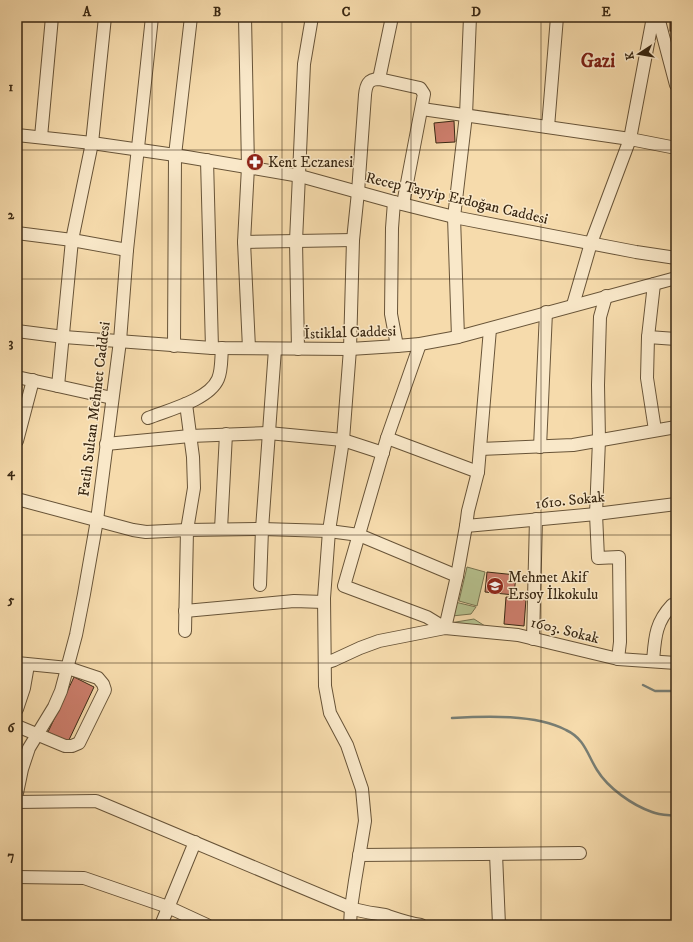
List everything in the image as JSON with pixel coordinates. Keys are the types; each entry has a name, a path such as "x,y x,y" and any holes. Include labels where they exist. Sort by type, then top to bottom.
{"street":[{"path":"41,137 52,17"},
{"path":"58,386 64,337 72,240 92,143 105,17"},
{"name":"Fatih Sultan Mehmet Caddesi","path":"17,793 22,769 29,748 54,707 68,668 76,635 97,520 120,341 127,250 152,17"},
{"path":"174,346 175,155 191,17"},
{"path":"246,17 248,167 244,242 249,348"},
{"path":"298,350 296,241 304,64 312,17"},
{"path":"379,79 392,17"},
{"path":"458,337 454,217 466,115 470,17"},
{"path":"548,126 557,17"},
{"path":"574,305 591,243 630,139 653,17"},
{"path":"658,17 676,85"},
{"path":"350,925 351,908 366,821 362,789 347,745 330,713 325,686 324,602 329,531 344,440 350,349 353,240 366,86 372,80 379,79 420,88 424,94 422,109 392,228 391,314 397,346"},
{"path":"422,109 548,126 676,148"},
{"name":"Recep Tayyip Erdoğan Caddesi","path":"17,135 92,143 175,155 300,176 454,217 676,258"},
{"path":"148,418 186,404 207,393 216,384 220,375 217,348 207,160"},
{"path":"17,233 72,240 127,250"},
{"path":"244,242 353,240"},
{"name":"İstiklal Caddesi","path":"17,331 64,337 217,348 298,350 397,346 420,344 458,337 676,278"},
{"path":"654,284 648,337 647,378 655,430"},
{"path":"606,296 600,317 598,385 599,440 596,514 598,558 619,557 620,642 618,659"},
{"path":"540,447 546,312"},
{"path":"445,628 457,576 468,511 478,472 490,329"},
{"path":"648,337 676,339"},
{"path":"420,344 387,438 344,586 427,617 445,628"},
{"path":"260,585 268,433 275,349"},
{"path":"17,377 112,398"},
{"path":"17,441 33,380"},
{"path":"185,631 187,530 194,488 193,457 186,404"},
{"path":"480,449 540,447 573,444 676,427"},
{"path":"106,444 190,436 268,433 344,440 383,453"},
{"path":"221,529 226,434"},
{"path":"387,438 478,472"},
{"path":"17,499 133,530 146,532 262,529 329,531 359,535 457,576"},
{"name":"1610. Sokak","path":"466,526 596,514 676,504"},
{"path":"533,638 536,519"},
{"path":"185,611 294,601 324,602"},
{"path":"653,661 656,628 663,616 674,605"},
{"path":"325,663 379,641 445,628"},
{"name":"1603. Sokak","path":"445,628 506,633 533,638 618,659 676,663"},
{"path":"17,709 23,692 23,664 68,668 98,678 104,687 104,694 79,743 72,746 65,746 17,726"},
{"path":"17,802 96,801 351,908 384,915 410,924 421,925"},
{"path":"161,925 196,842"},
{"path":"496,854 499,925"},
{"path":"360,855 580,854"},
{"path":"17,877 84,878 168,907 207,925"}],"green space":[{"path":"467,567 485,572 477,606 459,601"},
{"path":"455,602 476,607 471,614 452,616"},
{"path":"474,619 485,626 450,623"}],"building":[{"path":"670,19 676,19 676,31 670,31"},
{"path":"454,121 455,142 436,143 434,123"},
{"path":"487,572 516,575 514,595 485,592"},
{"path":"506,597 526,599 524,626 504,624"},
{"path":"74,677 94,687 68,742 48,732"}],"waterway":[{"path":"643,685 655,691 676,691"},
{"path":"452,718 510,717 540,721 566,730 582,742 602,777 621,795 644,809 661,814 676,816"}],"place":[{"name":"Kent Eczanesi","path":"255,162"},
{"name":"Mehmet Akif Ersoy İlkokulu","path":"495,586"}],"district":[{"name":"Gazi","path":"598,60"}]}
